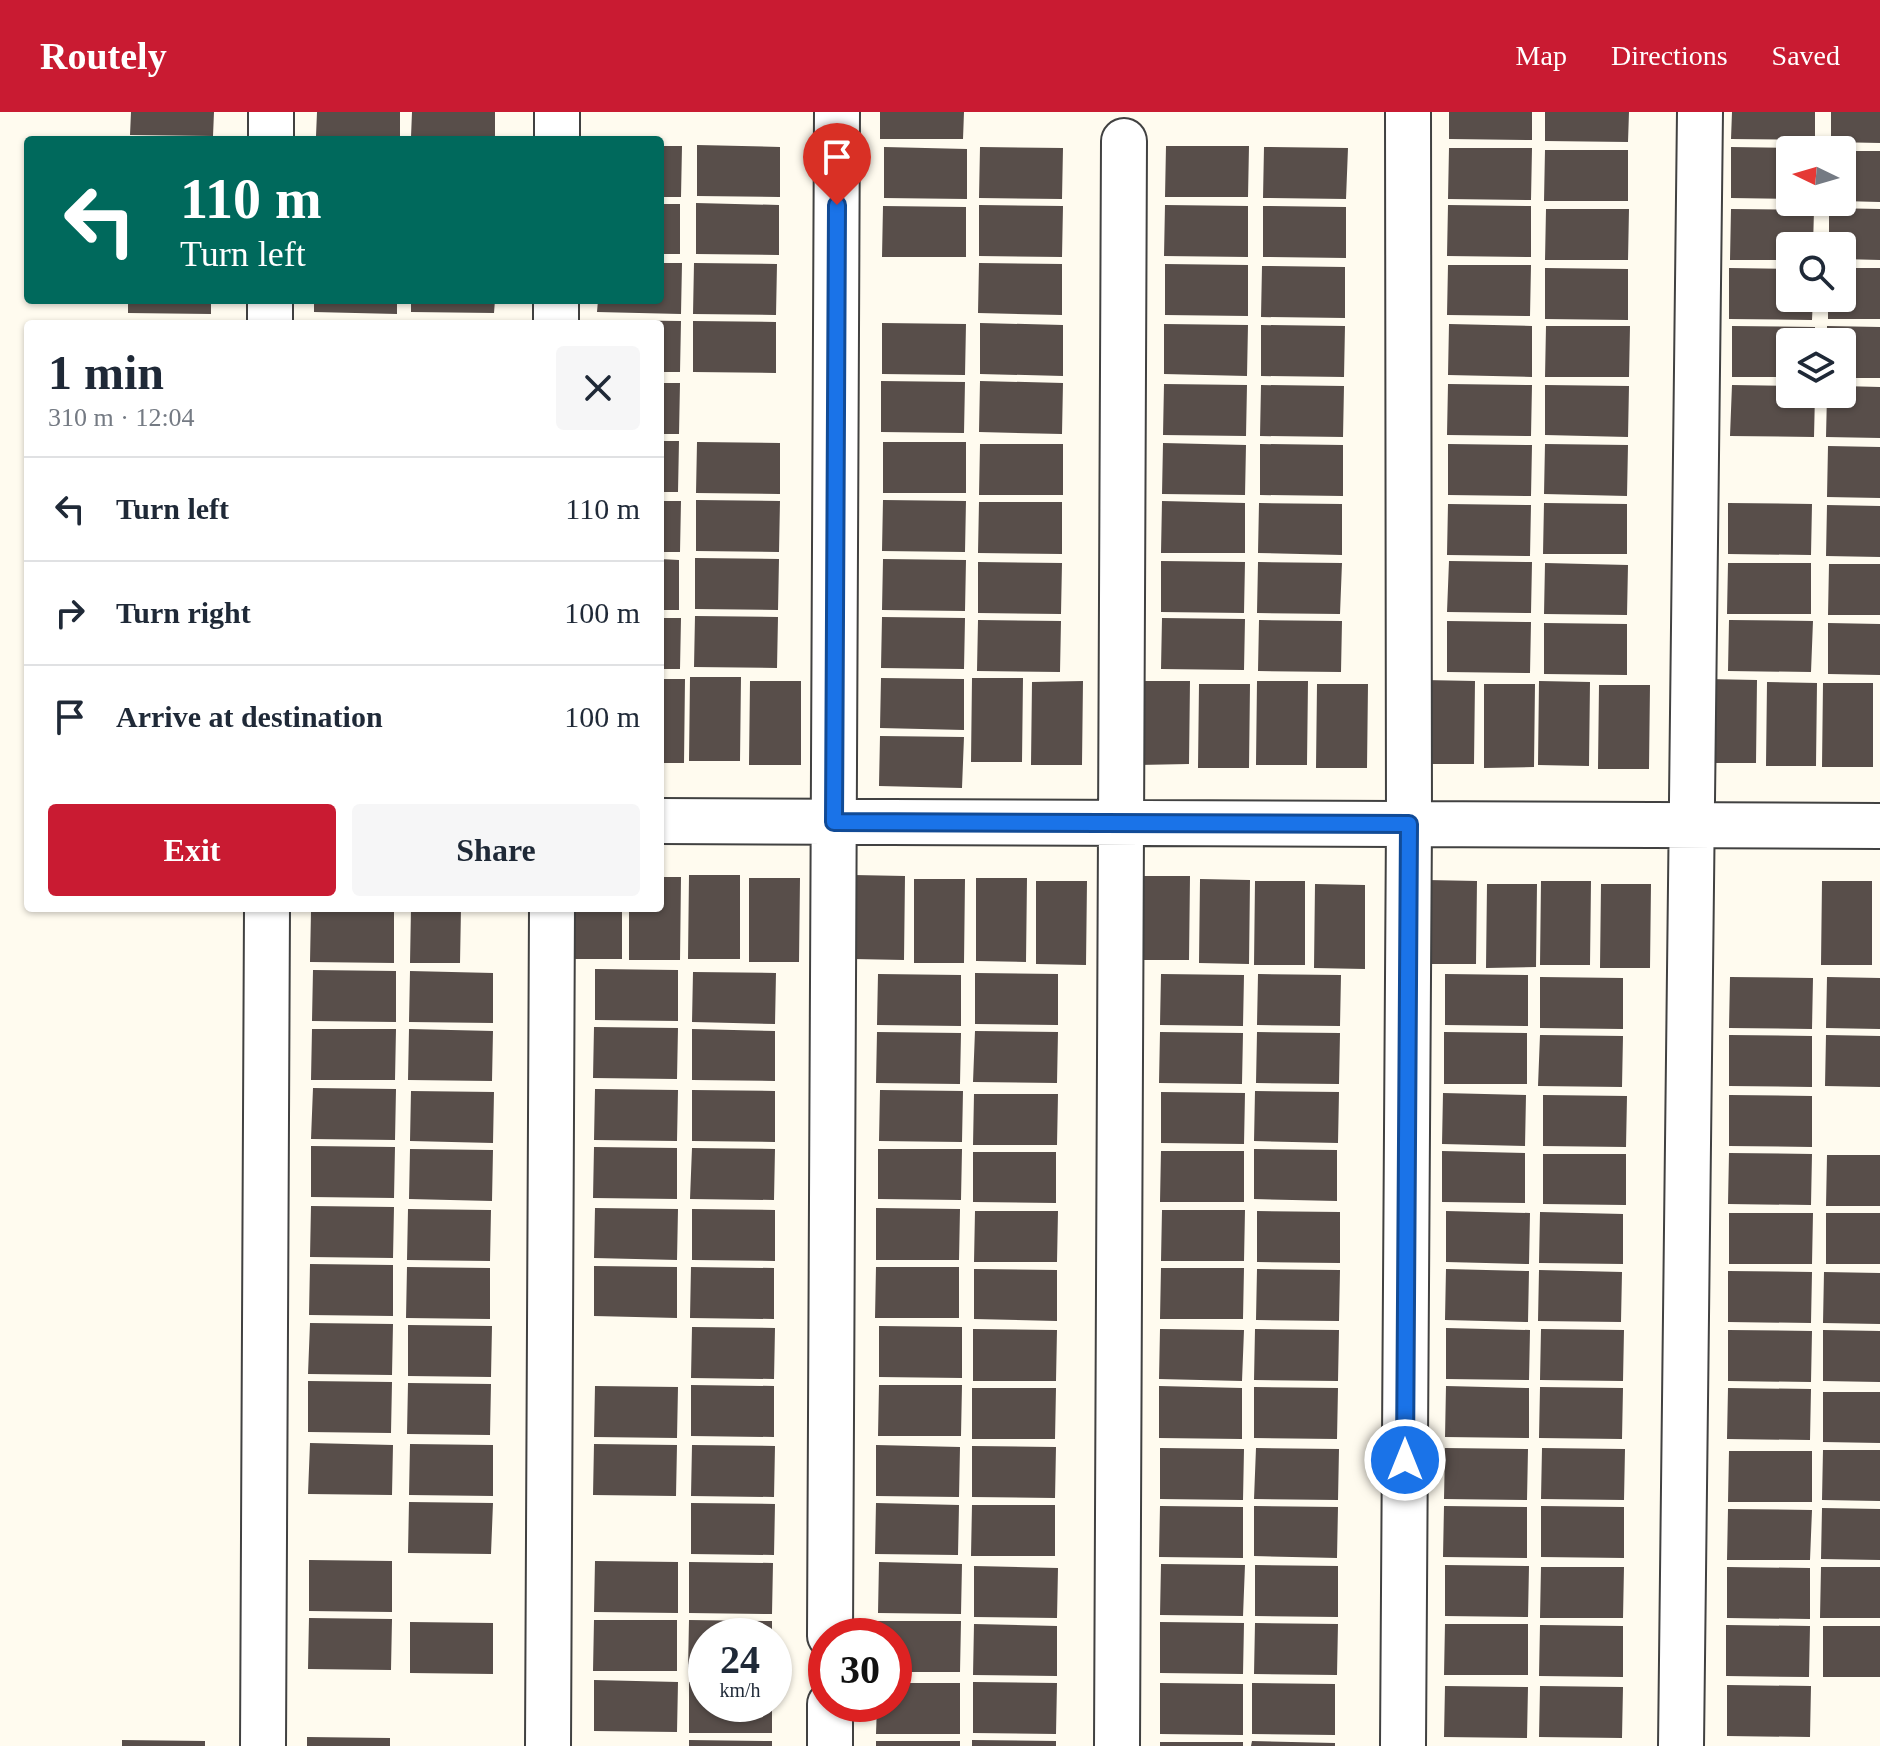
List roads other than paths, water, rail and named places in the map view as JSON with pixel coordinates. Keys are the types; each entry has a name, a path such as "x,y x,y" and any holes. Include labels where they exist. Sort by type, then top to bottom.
{"street":[{"path":"271,112 271,136"},
{"path":"557,112 557,136"},
{"path":"830,1618 837,112"},
{"path":"1403,1746 1409,824 1408,112"},
{"path":"1681,1746 1700,112"},
{"path":"1117,1746 1124,141"},
{"path":"664,821 1880,826"},
{"path":"263,1746 267,912"},
{"path":"548,1746 552,912"},
{"path":"830,1722 830,1746"}]}
